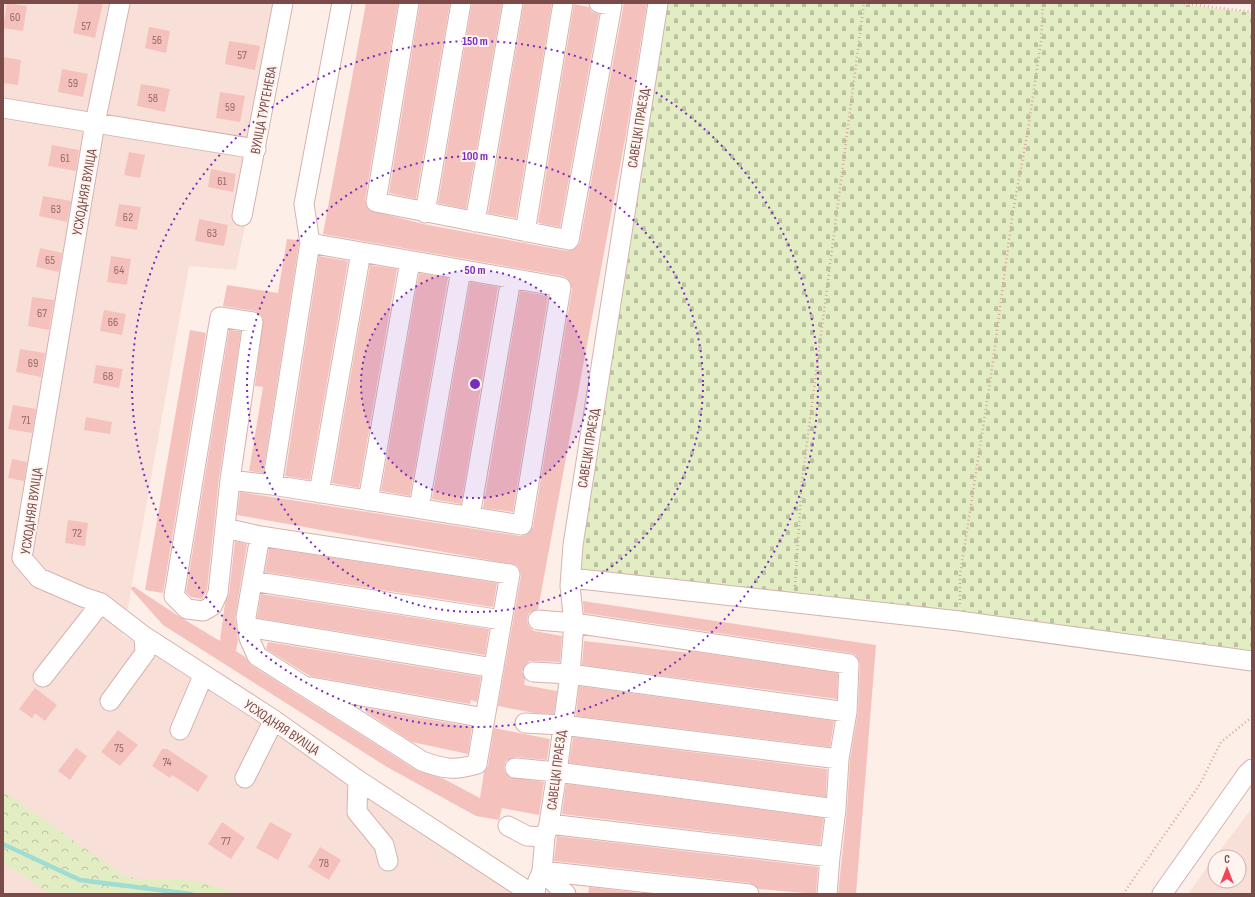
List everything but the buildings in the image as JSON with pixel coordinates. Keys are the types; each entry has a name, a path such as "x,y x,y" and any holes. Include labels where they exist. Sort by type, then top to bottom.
{"street":[{"name":"УСХОДНЯЯ ВУЛІЦА","path":"120,3 95,123 22,558 39,578 83,598 101,603 144,636 274,720 358,780 532,894"},
{"name":"ВУЛІЦА ТУРГЕНЕВА","path":"242,216 283,3"},
{"path":"272,485 310,243 304,204 342,3"},
{"path":"409,3 376,202 425,213 569,240 612,6 599,3"},
{"path":"425,213 462,3"},
{"path":"475,222 513,3"},
{"path":"524,232 563,3"},
{"name":"САВЕЦКІ ПРАЕЗД","path":"535,894 536,886 542,871 570,674 574,623 571,578 573,545 658,3"},
{"path":"3,108 256,149"},
{"path":"230,480 272,485 522,525 561,287 310,243"},
{"path":"319,493 361,252"},
{"path":"368,501 410,260"},
{"path":"419,508 461,270"},
{"path":"470,516 511,279"},
{"path":"220,317 253,322 230,480 218,593 212,606 203,612 187,609 174,596 220,317"},
{"path":"225,528 260,536 510,574 477,764 463,768 443,768 422,761 258,656 249,638 246,617 260,536"},
{"path":"571,578 959,621 1252,661"},
{"path":"252,581 502,620"},
{"path":"43,677 101,603"},
{"path":"538,620 574,623 850,664 847,712 839,760 836,809 827,894"},
{"path":"247,628 494,668"},
{"path":"110,701 145,653 144,636"},
{"path":"533,672 570,674 847,712"},
{"path":"180,730 204,676"},
{"path":"303,685 485,718"},
{"path":"245,778 274,720"},
{"path":"525,723 562,725 839,760"},
{"path":"516,768 557,772 836,809"},
{"path":"1162,894 1246,774 1252,769"},
{"path":"358,780 357,812 384,845 388,861"},
{"path":"508,826 527,836 547,830 830,857"},
{"path":"542,871 566,894"},
{"path":"542,871 749,894"}],"path":[{"path":"794,603 802,481 864,3"},
{"path":"959,621 960,575 991,376 1012,217 1029,122 1041,41 1043,3"},
{"path":"1180,3 1252,12"},
{"path":"1123,894 1200,784 1221,742 1252,717"}],"shaded area":[{"path":"3,3 291,3 236,270 189,266 123,635 524,894 3,894"},
{"path":"1252,808 1252,894 1188,894 1207,868 1207,889 1247,889 1247,849 1221,849"}],"green space":[{"path":"665,3 1171,3 1252,13 1252,657 576,573"},
{"path":"3,791 123,875 145,879 196,881 216,886 236,894 50,894 3,863"}],"waterway":[{"path":"3,844 80,880 191,894"}]}
